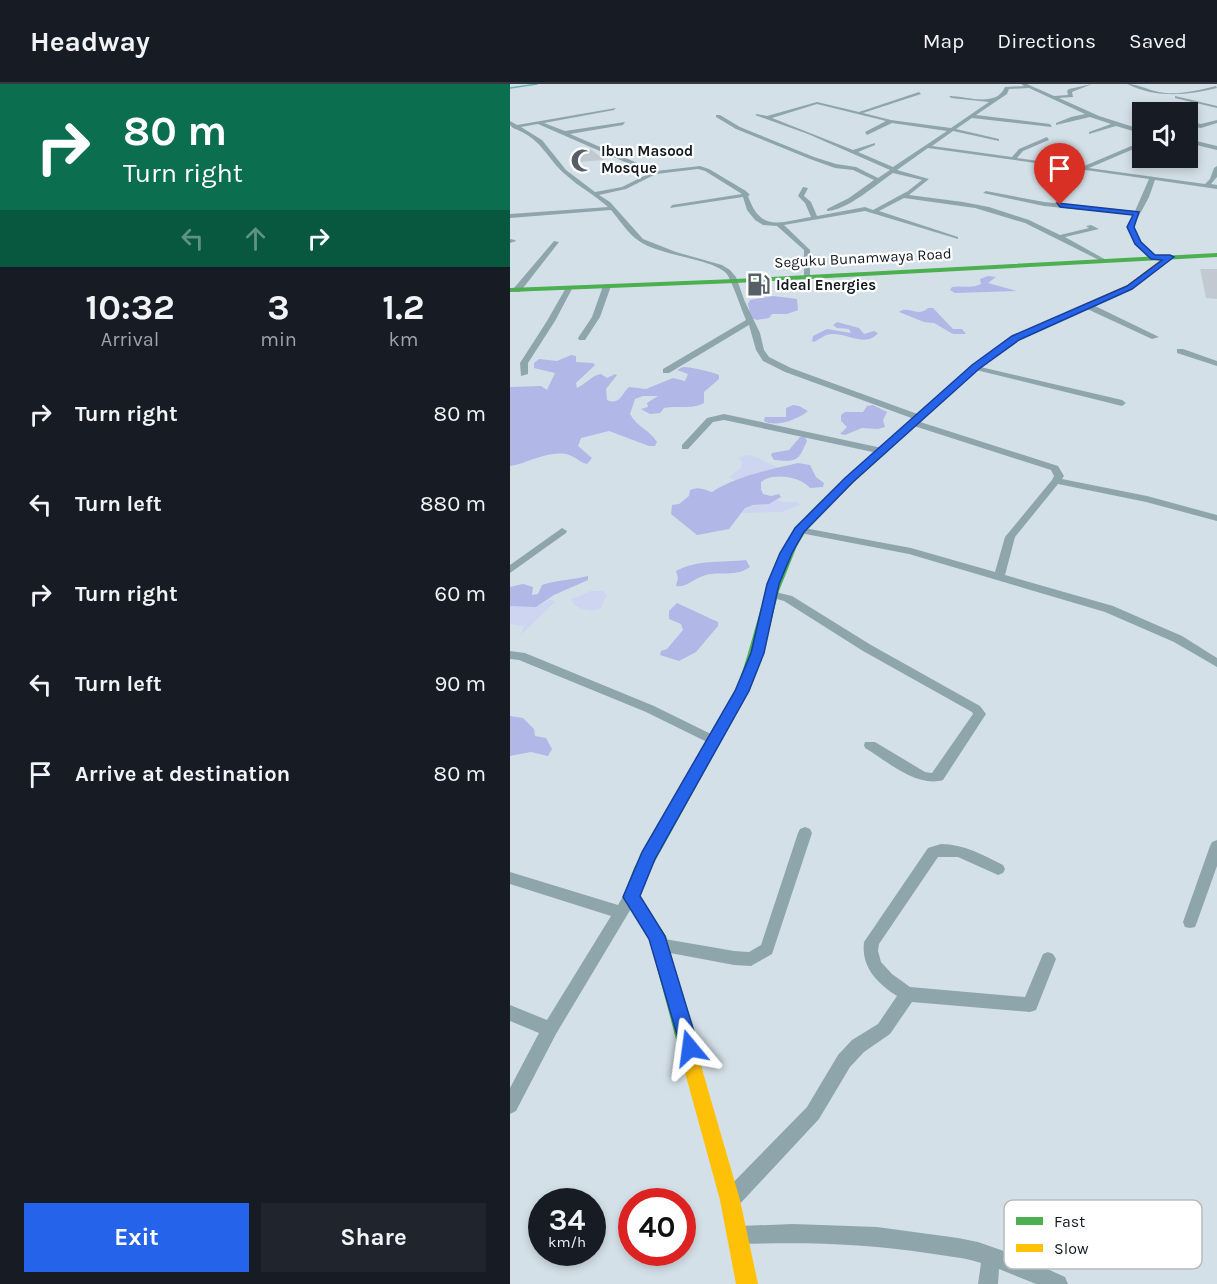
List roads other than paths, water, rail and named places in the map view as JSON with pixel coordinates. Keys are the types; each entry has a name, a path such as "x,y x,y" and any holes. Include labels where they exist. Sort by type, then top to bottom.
{"street":[{"path":"1023,84 1098,120 1132,129"},
{"path":"594,194 624,188 655,173 682,167 704,168 747,195 750,210 757,219 763,223 779,224 836,207 929,147 1005,93 1007,88 1043,84"},
{"path":"1053,98 1071,96 1069,91 1090,84"},
{"path":"1130,84 1217,107"},
{"path":"1202,84 1216,87"},
{"path":"1164,94 1197,92 1216,87"},
{"path":"861,112 919,93"},
{"path":"951,97 992,101"},
{"path":"766,118 806,106 835,102"},
{"path":"824,104 891,121 953,130 997,140"},
{"path":"512,125 614,109"},
{"path":"757,115 823,138 894,170 926,179 903,196 875,211"},
{"path":"1058,124 1073,118 1091,115"},
{"path":"718,116 738,128 812,158 835,166 854,168 878,180"},
{"path":"971,116 1050,126"},
{"path":"867,133 891,121 908,117"},
{"path":"1198,126 1217,121"},
{"path":"539,122 655,173"},
{"path":"562,133 622,123"},
{"path":"512,125 540,141 564,171 612,208 641,240 674,253 720,266 733,277 749,322 756,333 762,355 770,362 917,421 1055,468 1059,476 1056,481 1011,537 999,577"},
{"path":"1090,133 1114,125"},
{"path":"1013,159 1021,150 1047,139"},
{"path":"1198,143 1217,148"},
{"path":"853,152 873,144"},
{"path":"929,147 1217,188"},
{"path":"1081,169 1132,148"},
{"path":"1206,186 1213,180 1217,168"},
{"path":"1152,178 1146,196 1130,227 1131,233 1153,258"},
{"path":"805,188 801,196 808,202 814,215"},
{"path":"986,193 1044,204 1137,213"},
{"path":"672,207 747,195"},
{"path":"903,196 972,205 999,212 1058,237 1105,261"},
{"path":"510,216 612,208"},
{"path":"814,215 865,208 956,238"},
{"path":"779,224 807,250 807,277"},
{"path":"1058,237 1096,229 1089,226"},
{"path":"514,290 556,242"},
{"path":"510,1105 550,1029 631,897 648,857 742,691 758,653 771,594 786,553 799,530 819,508 975,367 1016,338 1130,287 1170,257"},
{"name":"Seguku Bunamwaya Road","path":"514,290 735,281 1170,257 1216,257"},
{"path":"582,338 596,316 607,286"},
{"path":"524,374 524,363 551,321 569,287"},
{"path":"1088,306 1155,337"},
{"path":"666,371 749,322"},
{"path":"1180,351 1217,364"},
{"path":"975,367 1122,403"},
{"path":"686,447 710,420 724,417 882,451"},
{"path":"1056,481 1147,499 1217,518"},
{"path":"799,530 911,550 1109,609 1178,639 1217,663"},
{"path":"510,570 562,531"},
{"path":"771,594 788,598 867,648 976,709 980,714 938,776 934,778 922,776 870,745"},
{"path":"510,655 520,656 650,709 715,741"},
{"path":"659,945 751,959 767,949 805,833"},
{"path":"1190,922 1217,846"},
{"path":"998,869 951,849 933,852 872,942 871,959 882,975 908,994 1030,1005 1048,959"},
{"path":"510,878 621,913"},
{"path":"631,897 657,936 730,1200 739,1235 747,1284"},
{"path":"730,1200 813,1113 844,1061 858,1046 884,1029 908,994"},
{"path":"510,1013 550,1029"},
{"path":"739,1235 793,1233 877,1236 958,1248 1004,1262"},
{"path":"988,1284 991,1257"},
{"path":"1021,1269 1058,1284"}],"waterway":[{"path":"510,88 537,84"}],"place":[{"name":"Ibun Masood Mosque","path":"583,160"},
{"name":"Ideal Energies","path":"758,285"}]}
